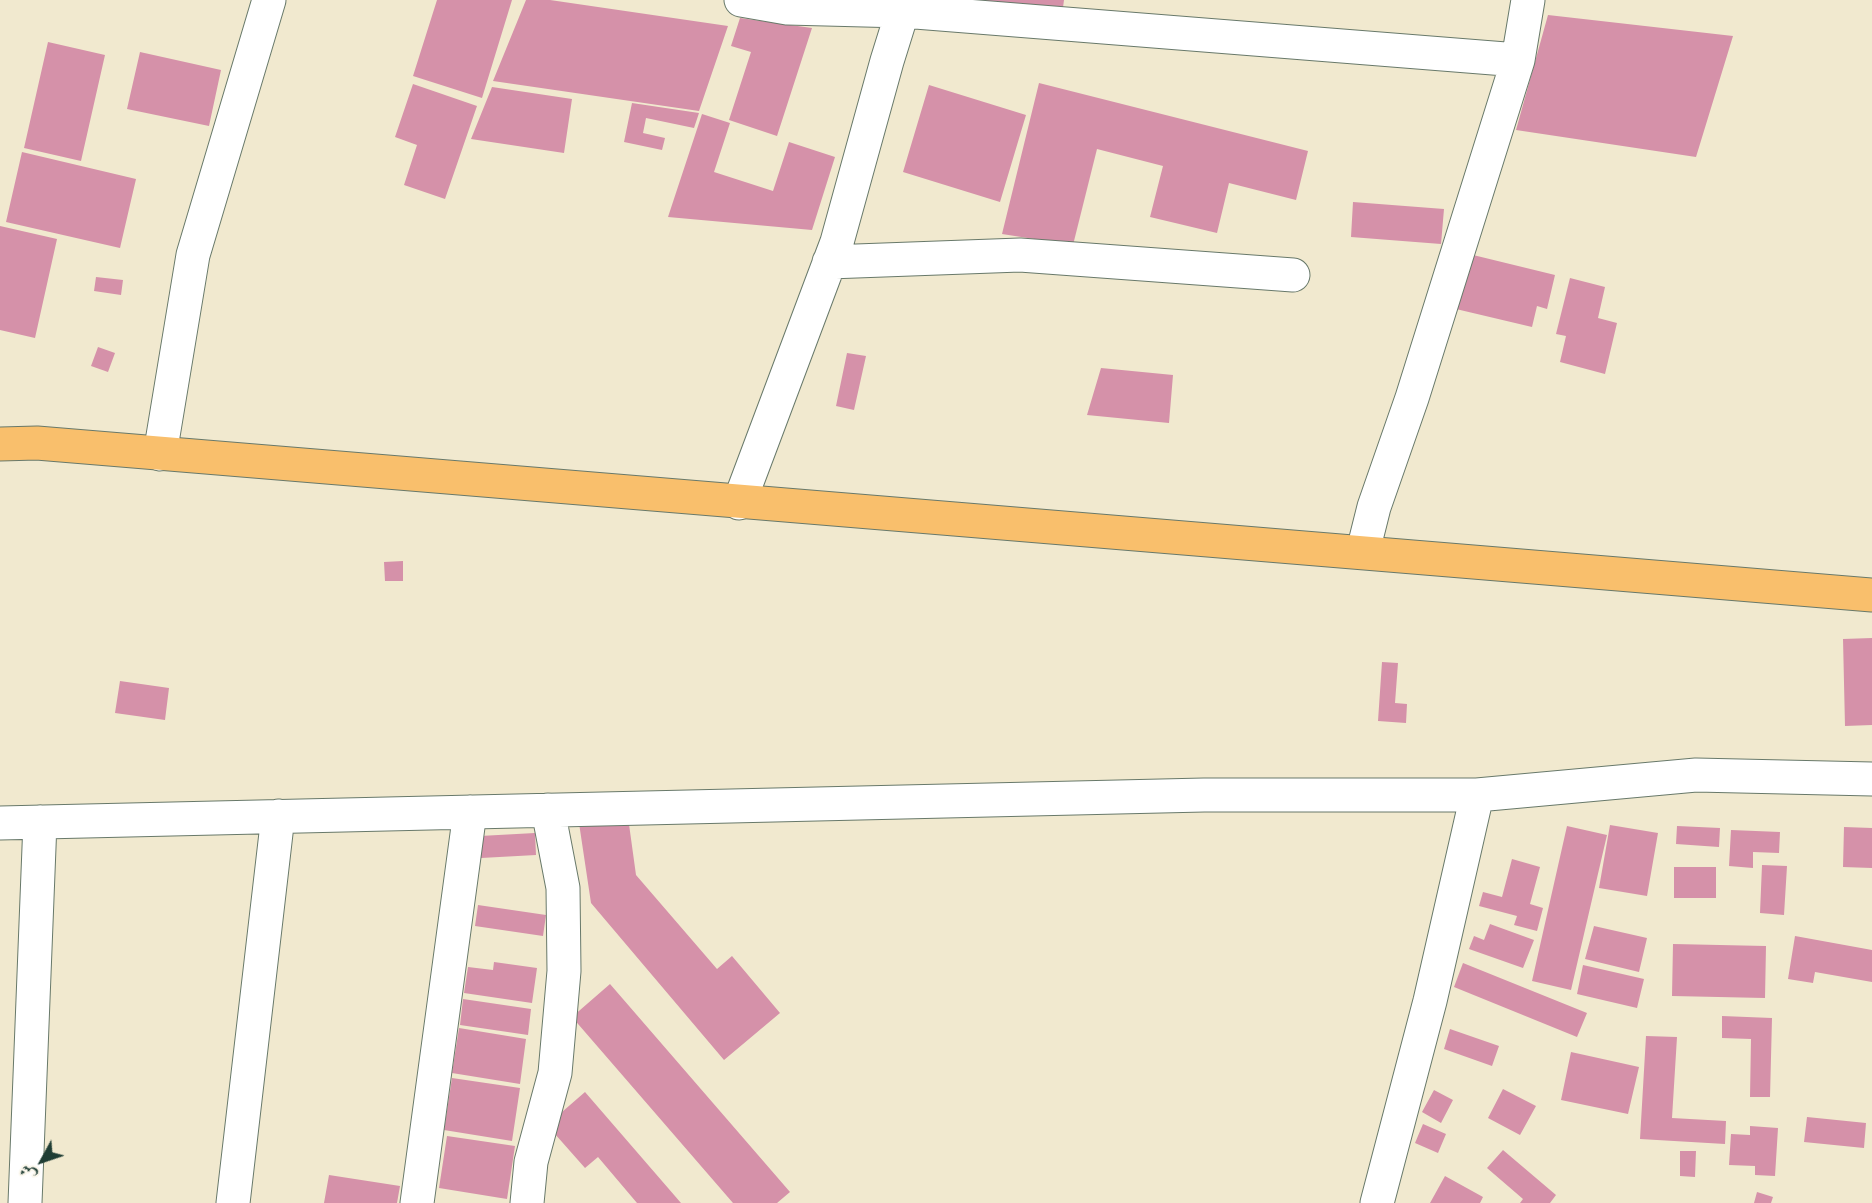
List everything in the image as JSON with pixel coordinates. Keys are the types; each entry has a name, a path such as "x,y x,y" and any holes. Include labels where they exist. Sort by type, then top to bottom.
{"main road":[{"path":"0,444 37,443 739,503 1363,551 1872,595"}],"street":[{"path":"160,454 193,255 269,0"},
{"path":"741,0 787,8 904,5 1518,60"},
{"path":"1363,551 1374,507 1412,398 1518,60 1528,0"},
{"path":"739,503 837,242 904,5"},
{"path":"829,262 1020,255 1293,274"},
{"path":"0,823 1204,795 1477,795 1696,775 1872,779"},
{"path":"1377,1203 1430,1001 1477,795"},
{"path":"527,1203 531,1162 555,1073 564,971 563,888 548,810"},
{"path":"417,1203 470,812"},
{"path":"232,1203 278,816"},
{"path":"25,1203 40,822"}],"building":[{"path":"437,0 512,0 482,98 413,76"},
{"path":"526,0 550,0 728,26 699,111 493,81"},
{"path":"964,0 1064,0 1062,15"},
{"path":"1548,15 1733,36 1696,157 1516,130"},
{"path":"740,18 812,28 777,136 729,120 751,52 731,46"},
{"path":"48,42 105,55 81,161 24,148"},
{"path":"140,52 221,70 209,126 127,109"},
{"path":"1039,83 1308,151 1296,200 1229,183 1217,233 1150,217 1163,166 1097,149 1073,245 1002,234"},
{"path":"413,84 477,106 445,199 404,185 417,145 395,137"},
{"path":"929,85 1026,115 1000,202 903,172"},
{"path":"492,87 572,99 564,153 471,139"},
{"path":"632,103 699,113 694,128 646,118 643,133 665,138 662,150 624,142"},
{"path":"702,114 730,123 714,172 773,191 789,142 835,157 812,230 668,217"},
{"path":"22,152 136,179 120,248 6,222"},
{"path":"1353,202 1444,209 1441,244 1351,237"},
{"path":"0,226 57,239 35,338 0,330"},
{"path":"1469,254 1555,275 1547,309 1537,306 1532,327 1456,309"},
{"path":"96,277 123,280 121,295 94,291"},
{"path":"1570,278 1605,287 1598,318 1617,323 1605,374 1560,362 1566,336 1556,334"},
{"path":"98,347 115,353 108,372 91,366"},
{"path":"847,353 866,356 854,410 836,406"},
{"path":"1101,368 1173,375 1169,423 1087,415"},
{"path":"403,561 403,581 385,581 384,562"},
{"path":"1872,638 1872,725 1845,726 1843,639"},
{"path":"1382,662 1398,663 1395,703 1407,704 1406,723 1378,721"},
{"path":"120,681 169,688 165,720 115,713"},
{"path":"628,817 636,875 717,969 732,956 780,1013 724,1060 591,903 579,823"},
{"path":"1610,825 1658,833 1647,896 1599,888"},
{"path":"1567,826 1607,835 1571,990 1532,981"},
{"path":"1677,826 1720,828 1719,847 1676,844"},
{"path":"1844,827 1872,828 1872,868 1843,867"},
{"path":"1731,830 1780,832 1779,853 1753,852 1753,868 1729,866"},
{"path":"535,833 536,855 481,858 480,836"},
{"path":"1512,859 1540,867 1530,904 1543,908 1537,931 1514,925 1517,916 1479,906 1483,892 1502,897"},
{"path":"1762,865 1787,866 1784,915 1760,913"},
{"path":"1674,867 1716,867 1716,898 1674,898"},
{"path":"478,905 546,915 543,936 475,926"},
{"path":"1490,924 1534,940 1523,968 1469,949 1474,936 1484,940"},
{"path":"1594,926 1647,938 1639,972 1585,959"},
{"path":"1795,936 1872,950 1872,982 1815,972 1813,983 1788,979"},
{"path":"1673,944 1766,946 1765,998 1672,996"},
{"path":"494,962 537,968 532,1003 464,993 468,967 493,970"},
{"path":"1463,963 1587,1013 1577,1037 1454,987"},
{"path":"1583,965 1644,979 1637,1008 1577,994"},
{"path":"610,984 790,1192 777,1203 733,1203 572,1017"},
{"path":"463,999 531,1009 528,1035 460,1025"},
{"path":"1722,1016 1772,1018 1770,1097 1750,1097 1751,1039 1722,1038"},
{"path":"459,1028 526,1039 520,1084 452,1073"},
{"path":"1450,1029 1499,1046 1492,1066 1444,1049"},
{"path":"1646,1036 1677,1037 1672,1118 1726,1121 1725,1144 1640,1139"},
{"path":"1571,1052 1639,1067 1628,1114 1561,1100"},
{"path":"452,1078 520,1088 512,1141 444,1130"},
{"path":"1503,1089 1536,1106 1520,1135 1488,1118"},
{"path":"1434,1090 1453,1100 1441,1123 1422,1112"},
{"path":"585,1092 681,1203 637,1203 598,1157 585,1168 547,1125"},
{"path":"1807,1117 1866,1123 1864,1148 1804,1142"},
{"path":"1423,1124 1446,1134 1438,1153 1415,1143"},
{"path":"1750,1126 1778,1128 1775,1176 1755,1175 1755,1166 1729,1165 1731,1134 1750,1135"},
{"path":"447,1136 515,1146 507,1199 439,1188"},
{"path":"1503,1150 1556,1195 1550,1203 1520,1203 1523,1199 1487,1168"},
{"path":"1680,1151 1696,1151 1695,1177 1680,1176"},
{"path":"329,1175 400,1186 397,1203 324,1203"},
{"path":"1445,1176 1483,1197 1480,1203 1430,1203"},
{"path":"1757,1192 1773,1197 1771,1203 1754,1203"}]}
